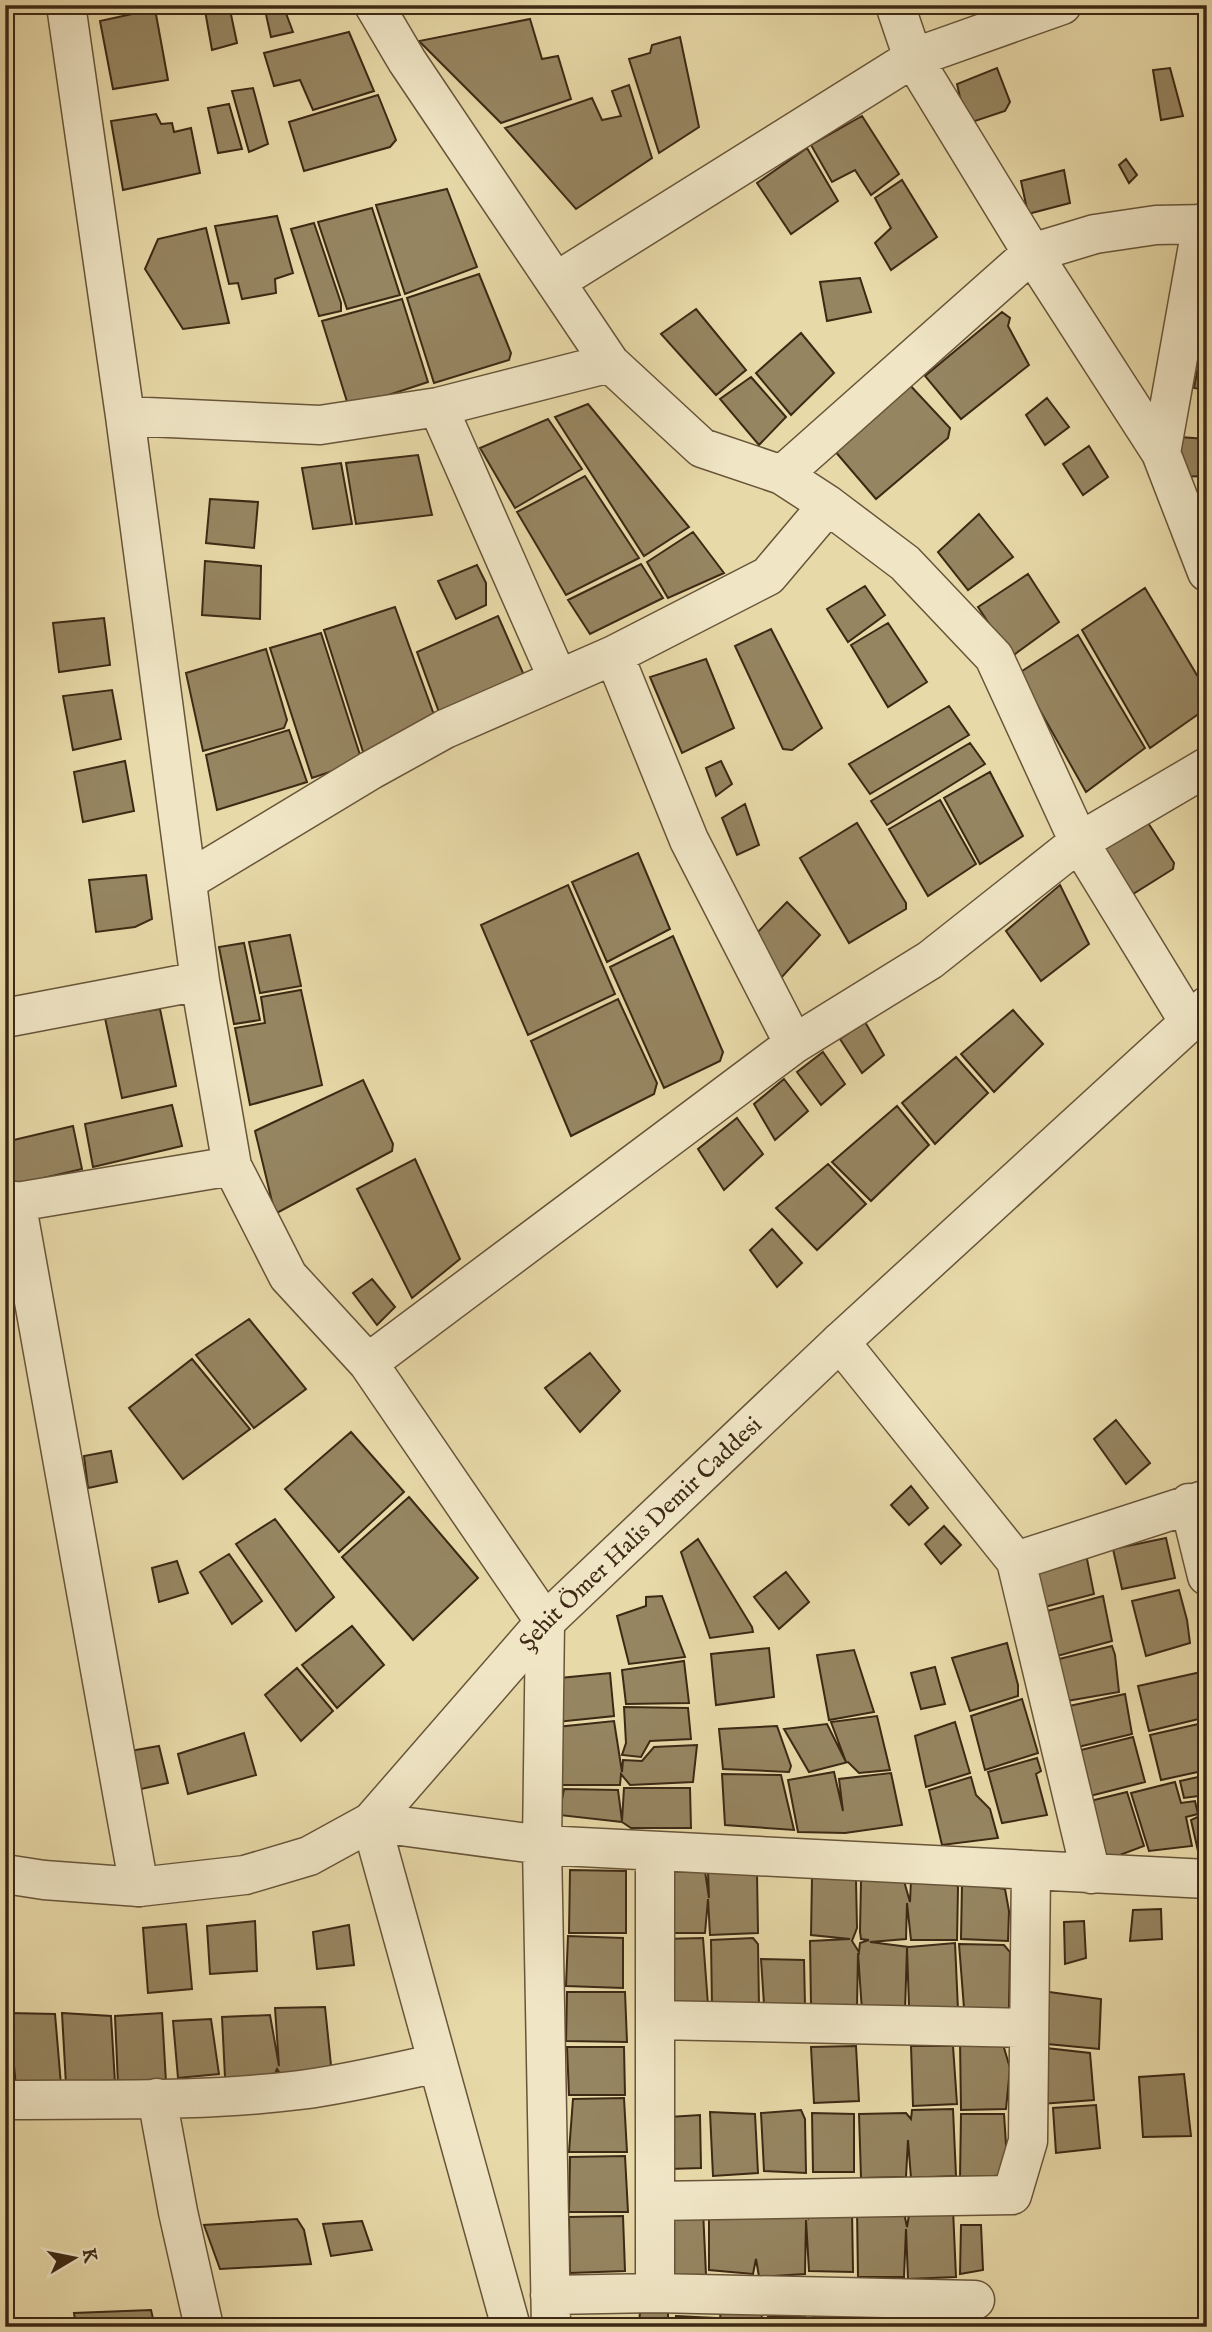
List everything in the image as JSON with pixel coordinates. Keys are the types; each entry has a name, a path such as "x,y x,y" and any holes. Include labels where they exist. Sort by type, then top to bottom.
{"street":[{"path":"66,5 125,416 200,981 232,1166 288,1276 368,1363 545,1622 542,1845 550,2311 655,2292 975,2300"},
{"path":"374,5 407,61 610,363 702,448 782,475 828,505 905,563 994,657 1079,842 1198,1014"},
{"path":"895,5 913,58 1032,253 1161,453 1207,572"},
{"path":"556,281 913,58 1062,5"},
{"path":"782,475 1032,253 1095,234 1156,225 1205,223 1161,453"},
{"path":"125,416 320,425 438,407 610,363"},
{"path":"438,407 558,680"},
{"path":"187,881 370,770 445,729 614,655 768,576 828,505"},
{"path":"614,655 689,839 794,1044"},
{"path":"368,1363 794,1044 930,960 1079,842 1207,767"},
{"path":"5,1018 200,981"},
{"name":"Şehit Ömer Halis Demir Caddesi","path":"5,1874 44,1880 139,1887 245,1875 309,1856 371,1822 545,1622 840,1342 1198,1014"},
{"path":"139,1887 10,1202 232,1166"},
{"path":"840,1342 1016,1561 1091,1874"},
{"path":"1016,1561 1198,1501 1207,1576"},
{"path":"511,2327 371,1822 542,1845 1207,1879"},
{"path":"655,1851 655,2292"},
{"path":"655,2201 1012,2195 1027,2141 1031,1870"},
{"path":"655,2020 1029,2028"},
{"path":"5,2100 229,2096 301,2090 438,2063"},
{"path":"157,2098 178,2211 204,2327"}],"building":[{"path":"204,5 229,5 237,43 212,50"},
{"path":"284,8 293,32 271,37 265,10"},
{"path":"155,9 168,80 113,89 100,21"},
{"path":"530,19 542,59 558,56 571,99 501,123 419,41"},
{"path":"349,32 374,91 313,110 300,80 274,86 264,53"},
{"path":"680,37 699,127 659,153 629,59 650,53 652,45"},
{"path":"997,68 1010,102 1005,111 966,124 957,84"},
{"path":"1170,68 1183,116 1161,120 1153,70"},
{"path":"629,85 652,158 576,209 505,128 592,98 602,120 621,116 612,91"},
{"path":"253,88 268,144 249,152 232,91"},
{"path":"378,95 396,140 390,147 304,171 289,122"},
{"path":"229,104 242,149 218,153 208,108"},
{"path":"156,114 161,124 172,123 174,132 191,128 200,173 123,190 111,121"},
{"path":"862,116 899,174 871,195 855,170 832,182 811,145"},
{"path":"807,148 838,201 791,234 757,183"},
{"path":"1126,159 1137,175 1129,183 1119,165"},
{"path":"1064,170 1070,203 1028,214 1021,181"},
{"path":"902,180 937,237 891,270 875,243 891,228 875,198"},
{"path":"447,189 477,267 405,294 376,205"},
{"path":"372,208 400,295 347,309 318,222"},
{"path":"277,216 293,273 275,279 276,293 242,299 238,283 229,284 215,226"},
{"path":"314,223 341,303 341,311 319,316 291,229"},
{"path":"206,228 229,323 183,329 145,269 158,239"},
{"path":"479,274 511,353 509,360 434,383 407,298"},
{"path":"860,278 871,312 827,321 820,282"},
{"path":"402,299 428,382 349,408 322,321"},
{"path":"696,309 746,370 716,395 661,334"},
{"path":"1002,312 1010,318 1008,326 1029,365 961,419 925,376"},
{"path":"801,333 834,373 791,415 756,373"},
{"path":"1201,351 1207,352 1207,390 1194,388"},
{"path":"751,377 786,417 759,445 720,399"},
{"path":"907,382 950,428 948,438 876,499 834,450"},
{"path":"1047,398 1069,427 1045,445 1026,415"},
{"path":"588,404 689,527 644,556 555,417"},
{"path":"548,419 582,469 515,508 480,448"},
{"path":"1179,437 1207,439 1207,476 1172,477"},
{"path":"1089,446 1108,477 1083,495 1063,464"},
{"path":"418,455 432,515 356,524 346,463"},
{"path":"341,463 352,524 313,529 302,468"},
{"path":"585,476 639,558 566,595 517,512"},
{"path":"210,499 258,502 254,548 206,543"},
{"path":"979,514 1013,557 968,590 938,552"},
{"path":"693,532 724,573 668,598 647,562"},
{"path":"205,561 261,566 260,619 202,615"},
{"path":"641,564 663,598 590,634 568,600"},
{"path":"477,565 486,583 486,605 456,619 438,581"},
{"path":"1028,574 1059,622 1011,657 978,607"},
{"path":"865,586 885,615 848,642 827,609"},
{"path":"1145,588 1207,692 1207,708 1150,748 1082,630"},
{"path":"395,607 438,726 365,758 324,630"},
{"path":"498,616 527,682 443,723 417,652"},
{"path":"104,618 110,665 59,672 53,623"},
{"path":"888,623 927,682 888,707 851,645"},
{"path":"771,629 822,728 792,750 783,749 735,646"},
{"path":"321,633 360,755 359,762 312,778 270,648"},
{"path":"1078,635 1145,748 1086,792 1019,673"},
{"path":"266,649 287,720 284,728 203,751 186,673"},
{"path":"706,659 734,728 682,753 650,677"},
{"path":"112,690 121,739 73,750 63,696"},
{"path":"949,706 969,735 870,794 849,764"},
{"path":"289,730 307,782 217,810 206,755"},
{"path":"970,743 985,764 887,825 871,801"},
{"path":"125,761 134,811 83,822 74,772"},
{"path":"721,761 732,784 716,796 706,768"},
{"path":"990,772 1023,836 980,864 944,798"},
{"path":"940,800 976,864 928,896 889,829"},
{"path":"745,804 759,845 737,855 722,818"},
{"path":"1143,815 1174,863 1173,869 1125,899 1096,849"},
{"path":"857,823 906,903 906,909 849,943 800,858"},
{"path":"638,853 670,929 607,962 572,882"},
{"path":"146,875 152,919 135,927 96,932 89,880"},
{"path":"568,885 615,994 528,1035 481,925"},
{"path":"1060,885 1089,944 1041,981 1006,931"},
{"path":"787,902 820,935 781,978 750,940"},
{"path":"290,935 301,986 260,993 249,942"},
{"path":"673,936 723,1052 720,1061 664,1088 610,967"},
{"path":"244,943 260,1020 234,1024 219,947"},
{"path":"301,990 322,1085 250,1105 235,1028 265,1023 261,997"},
{"path":"618,999 657,1083 654,1094 571,1136 531,1041"},
{"path":"160,1009 176,1086 122,1098 105,1018"},
{"path":"1013,1010 1043,1044 994,1092 961,1054"},
{"path":"865,1022 884,1055 862,1073 840,1039"},
{"path":"823,1052 845,1084 821,1105 797,1072"},
{"path":"956,1057 988,1093 935,1144 902,1103"},
{"path":"5,1064 13,1110 5,1111"},
{"path":"784,1079 808,1111 775,1140 754,1104"},
{"path":"363,1080 393,1144 392,1151 275,1214 255,1131"},
{"path":"172,1105 182,1146 93,1167 85,1124"},
{"path":"897,1106 929,1145 871,1201 832,1162"},
{"path":"737,1118 763,1154 724,1190 698,1149"},
{"path":"73,1126 82,1169 5,1187 5,1142"},
{"path":"415,1159 460,1259 412,1298 357,1189"},
{"path":"828,1164 866,1204 817,1250 776,1208"},
{"path":"772,1229 802,1263 777,1287 750,1250"},
{"path":"372,1279 395,1307 377,1325 353,1293"},
{"path":"249,1319 306,1389 254,1428 196,1355"},
{"path":"590,1353 620,1391 580,1432 545,1388"},
{"path":"192,1359 250,1429 183,1479 129,1408"},
{"path":"1116,1420 1150,1463 1126,1484 1094,1439"},
{"path":"351,1432 404,1492 339,1552 285,1489"},
{"path":"111,1451 117,1482 88,1488 84,1456"},
{"path":"911,1486 928,1508 909,1525 891,1505"},
{"path":"409,1497 478,1578 413,1640 342,1557"},
{"path":"275,1519 334,1597 296,1631 236,1544"},
{"path":"944,1526 961,1545 941,1564 925,1544"},
{"path":"1166,1538 1175,1578 1122,1589 1113,1549"},
{"path":"698,1539 753,1632 710,1638 681,1552"},
{"path":"229,1554 262,1601 232,1624 200,1572"},
{"path":"1086,1554 1094,1594 1037,1609 1027,1571"},
{"path":"177,1561 188,1593 159,1602 152,1568"},
{"path":"786,1572 809,1602 779,1629 754,1597"},
{"path":"1179,1590 1190,1643 1146,1656 1132,1601"},
{"path":"662,1596 685,1657 629,1664 617,1616 646,1606 646,1597"},
{"path":"1103,1596 1112,1641 1046,1659 1036,1614"},
{"path":"352,1626 384,1665 337,1708 302,1665"},
{"path":"1007,1643 1018,1685 1018,1696 970,1711 952,1658"},
{"path":"1112,1646 1119,1692 1061,1702 1051,1661"},
{"path":"769,1648 774,1697 716,1705 711,1654"},
{"path":"854,1650 874,1712 829,1720 817,1655"},
{"path":"684,1661 689,1703 626,1704 622,1670"},
{"path":"935,1667 945,1704 921,1709 911,1673"},
{"path":"297,1668 333,1711 301,1741 265,1695"},
{"path":"1201,1672 1207,1696 1207,1717 1149,1731 1138,1686"},
{"path":"610,1673 614,1716 557,1722 550,1679"},
{"path":"1125,1694 1132,1734 1078,1747 1069,1706"},
{"path":"1022,1699 1038,1753 985,1770 971,1716"},
{"path":"624,1707 688,1708 691,1739 650,1741 641,1757 622,1755 626,1743"},
{"path":"877,1716 890,1770 859,1773 848,1762 809,1772 784,1729 827,1724 846,1762 831,1722"},
{"path":"614,1721 622,1772 623,1760 642,1761 654,1747 697,1745 693,1782 630,1785 621,1774 620,1785 559,1785 557,1727"},
{"path":"955,1722 970,1773 926,1787 915,1736"},
{"path":"1207,1722 1207,1770 1161,1780 1150,1735"},
{"path":"777,1726 791,1766 789,1772 723,1769 719,1729"},
{"path":"244,1733 256,1775 188,1794 178,1754"},
{"path":"1133,1737 1145,1782 1082,1798 1073,1752"},
{"path":"159,1746 168,1783 132,1791 124,1752"},
{"path":"1037,1758 1041,1771 1036,1774 1047,1815 1002,1823 988,1772"},
{"path":"834,1772 843,1811 839,1779 891,1773 902,1825 845,1833 798,1832 788,1780"},
{"path":"722,1774 781,1775 794,1830 725,1825"},
{"path":"1207,1775 1207,1849 1198,1851 1191,1820 1204,1814 1198,1796 1184,1798 1180,1781"},
{"path":"971,1777 976,1795 990,1809 998,1838 942,1845 929,1790"},
{"path":"1175,1782 1181,1803 1195,1801 1198,1814 1186,1817 1192,1846 1149,1851 1131,1793"},
{"path":"624,1788 690,1788 691,1828 631,1828 622,1822 559,1815 564,1789 618,1790 622,1821"},
{"path":"1127,1792 1144,1846 1104,1861 1090,1801"},
{"path":"660,1869 705,1871 709,1898 708,1872 757,1873 758,1933 710,1935 708,1899 705,1933 659,1933"},
{"path":"570,1870 626,1871 626,1933 569,1933"},
{"path":"812,1876 856,1880 857,1928 852,1941 859,1952 860,1943 869,1940 861,1939 860,1932 861,1881 904,1881 910,1902 911,1880 952,1880 958,1887 957,1940 911,1940 907,1903 906,1939 870,1942 909,1947 955,1943 958,2010 909,2006 907,1948 905,2011 862,2011 858,1953 857,2007 811,2005 810,1941 850,1939 811,1935"},
{"path":"962,1883 1005,1889 1009,1911 1008,1941 961,1939"},
{"path":"1161,1909 1162,1939 1130,1941 1133,1910"},
{"path":"255,1921 257,1971 210,1974 207,1926"},
{"path":"1084,1921 1086,1958 1065,1964 1064,1922"},
{"path":"186,1924 192,1989 148,1993 143,1928"},
{"path":"349,1925 354,1965 317,1969 313,1932"},
{"path":"568,1936 623,1938 623,1988 566,1986"},
{"path":"703,1938 708,2005 664,2005 660,1939"},
{"path":"753,1938 758,1944 759,2006 712,2008 711,1940"},
{"path":"959,1944 1004,1945 1010,1952 1009,2009 964,2008"},
{"path":"761,1959 804,1960 805,2006 764,2004"},
{"path":"1042,1991 1101,1999 1099,2049 1037,2043"},
{"path":"567,1992 625,1992 627,2042 566,2041"},
{"path":"325,2007 332,2075 284,2079 277,2069 273,2078 225,2077 222,2017 270,2015 279,2066 275,2008"},
{"path":"9,2013 55,2014 61,2085 16,2087"},
{"path":"62,2013 111,2016 115,2083 66,2085"},
{"path":"162,2013 166,2082 118,2084 115,2016"},
{"path":"211,2019 219,2074 178,2078 173,2021"},
{"path":"960,2040 1002,2041 1010,2068 1006,2109 961,2110"},
{"path":"856,2046 859,2101 814,2103 811,2047"},
{"path":"911,2046 953,2046 957,2104 913,2106"},
{"path":"567,2047 624,2047 625,2095 569,2095"},
{"path":"1037,2047 1090,2053 1094,2100 1041,2104"},
{"path":"1184,2074 1191,2136 1143,2137 1139,2077"},
{"path":"624,2098 627,2152 569,2152 573,2099"},
{"path":"1096,2105 1100,2148 1056,2153 1053,2108"},
{"path":"953,2109 956,2176 911,2178 908,2140 906,2177 861,2178 859,2114 906,2113 911,2119 912,2110"},
{"path":"801,2110 805,2119 806,2173 764,2171 761,2113"},
{"path":"710,2112 755,2114 758,2173 713,2176"},
{"path":"812,2113 854,2114 854,2172 813,2172"},
{"path":"961,2114 1004,2114 1008,2175 960,2178"},
{"path":"700,2115 701,2168 669,2169 669,2117"},
{"path":"625,2156 628,2212 569,2212 570,2157"},
{"path":"857,2208 903,2208 907,2227 910,2209 953,2209 956,2277 908,2279 906,2229 904,2277 858,2277"},
{"path":"852,2209 853,2272 809,2271 806,2220 805,2274 759,2277 756,2259 753,2274 709,2270 709,2210 803,2211 808,2218 809,2211"},
{"path":"660,2210 703,2210 706,2275 660,2275"},
{"path":"623,2216 625,2271 570,2273 569,2217"},
{"path":"297,2219 304,2230 311,2264 220,2269 204,2225"},
{"path":"362,2221 372,2250 331,2256 323,2224"},
{"path":"961,2225 981,2225 983,2270 960,2274"},
{"path":"151,2310 155,2327 76,2327 74,2313"},
{"path":"721,2310 761,2310 763,2327 719,2327"},
{"path":"640,2311 668,2311 668,2327 639,2327"},
{"path":"917,2314 970,2314 972,2327 917,2327"},
{"path":"860,2315 861,2327 813,2327 813,2316"},
{"path":"676,2316 715,2318 716,2327 676,2327"},
{"path":"805,2316 806,2327 768,2327 768,2317"}]}
